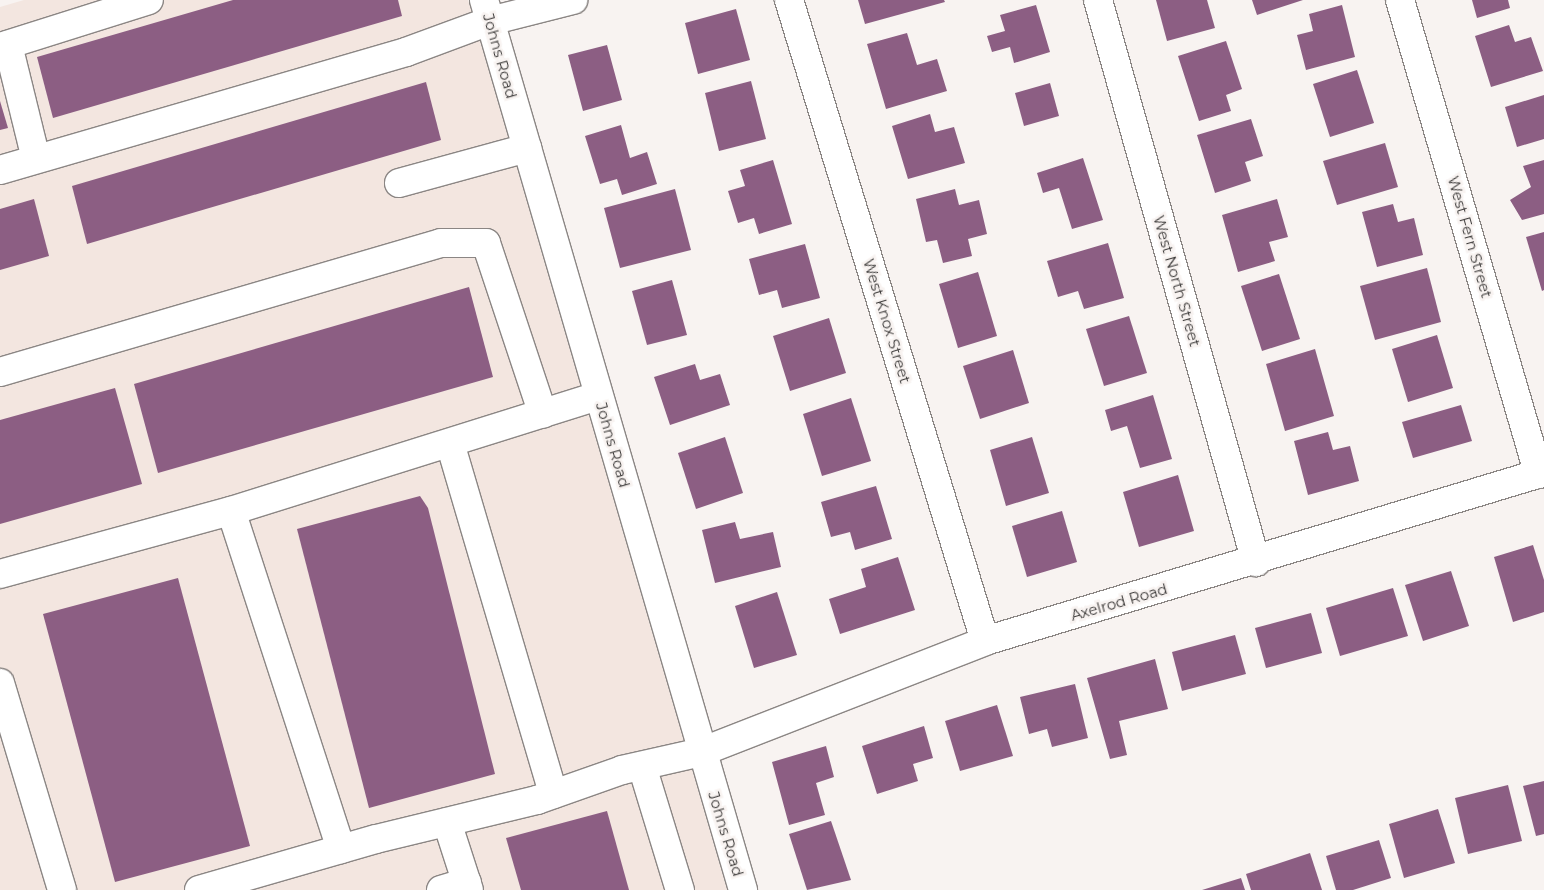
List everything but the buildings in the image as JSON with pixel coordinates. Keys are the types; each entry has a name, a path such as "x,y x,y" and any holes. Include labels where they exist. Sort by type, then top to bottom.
{"street":[{"path":"36,159 4,46 149,0"},
{"path":"0,170 406,52 487,11 572,0"},
{"name":"West Knox Street","path":"789,0 984,641"},
{"name":"West North Street","path":"1098,0 1256,562"},
{"name":"West Fern Street","path":"1400,0 1542,473"},
{"name":"Johns Road","path":"487,11 742,890"},
{"path":"399,183 527,148"},
{"path":"0,372 441,243 486,243 543,414"},
{"path":"0,574 231,511 598,396"},
{"path":"450,443 553,794"},
{"name":"Axelrod Road","path":"199,890 341,849 553,794 642,766 702,752 984,641 1256,562 1542,473"},
{"path":"231,511 341,849"},
{"path":"0,683 62,890"},
{"path":"642,766 680,890"},
{"path":"441,890 468,886 447,822"}],"shaded area":[{"path":"24,0 468,0 727,890 0,890 0,7"}]}
